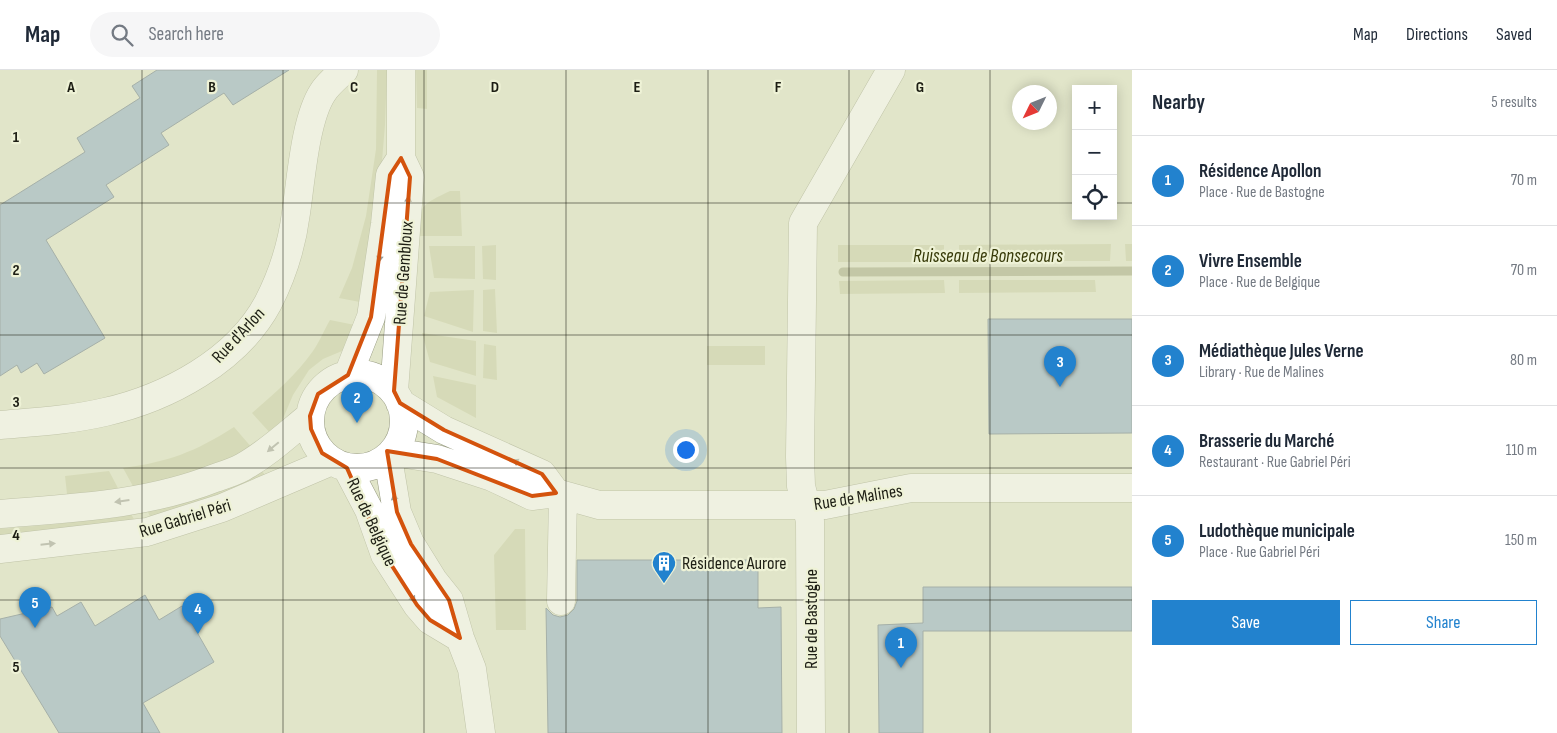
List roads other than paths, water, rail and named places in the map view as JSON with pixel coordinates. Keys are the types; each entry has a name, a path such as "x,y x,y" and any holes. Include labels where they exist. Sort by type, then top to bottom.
{"street":[{"name":"Rue d'Arlon","path":"0,424 46,421 104,412 138,403 183,383 210,366 235,344 254,323 267,304 278,280 293,234 310,123 323,91 344,70"},
{"name":"Rue de Gembloux","path":"397,397 410,177 401,158 401,70"},
{"name":"Rue de Bastogne","path":"811,733 810,521 801,486 800,417 803,223 890,70"},
{"name":"Rue de Gembloux","path":"348,375 371,317 390,176 401,158"},
{"path":"397,397 404,415 404,428 400,441 390,455 376,465 361,469 340,465 322,453 315,442 310,416 318,394 326,385 336,379 348,375 361,374 373,377 384,383 397,397 444,430 542,474 559,494 561,601"},
{"name":"Rue Gabriel Péri","path":"0,514 79,508 161,496 200,484 241,468 266,453 310,416"},
{"name":"Rue de Malines","path":"390,455 437,459 492,477 532,496 559,494 599,505 825,505 912,488 1132,488"},
{"name":"Rue de Belgique","path":"390,455 397,512 411,544 433,580 449,600 460,638 472,669 481,733"},
{"name":"Rue Gabriel Péri","path":"0,549 147,532 222,508 340,465"},
{"name":"Rue de Belgique","path":"340,465 369,510 384,554 416,605 430,620 460,638"}],"waterway":[{"name":"Ruisseau de Bonsecours","path":"843,272 1132,271"}],"place":[{"name":"Médiathèque Jules Verne","path":"1060,387"},
{"name":"Vivre Ensemble","path":"357,423"},
{"name":"Résidence Aurore","path":"664,584"},
{"name":"Ludothèque municipale","path":"35,628"},
{"name":"Brasserie du Marché","path":"198,634"},
{"name":"Résidence Apollon","path":"901,668"}]}
